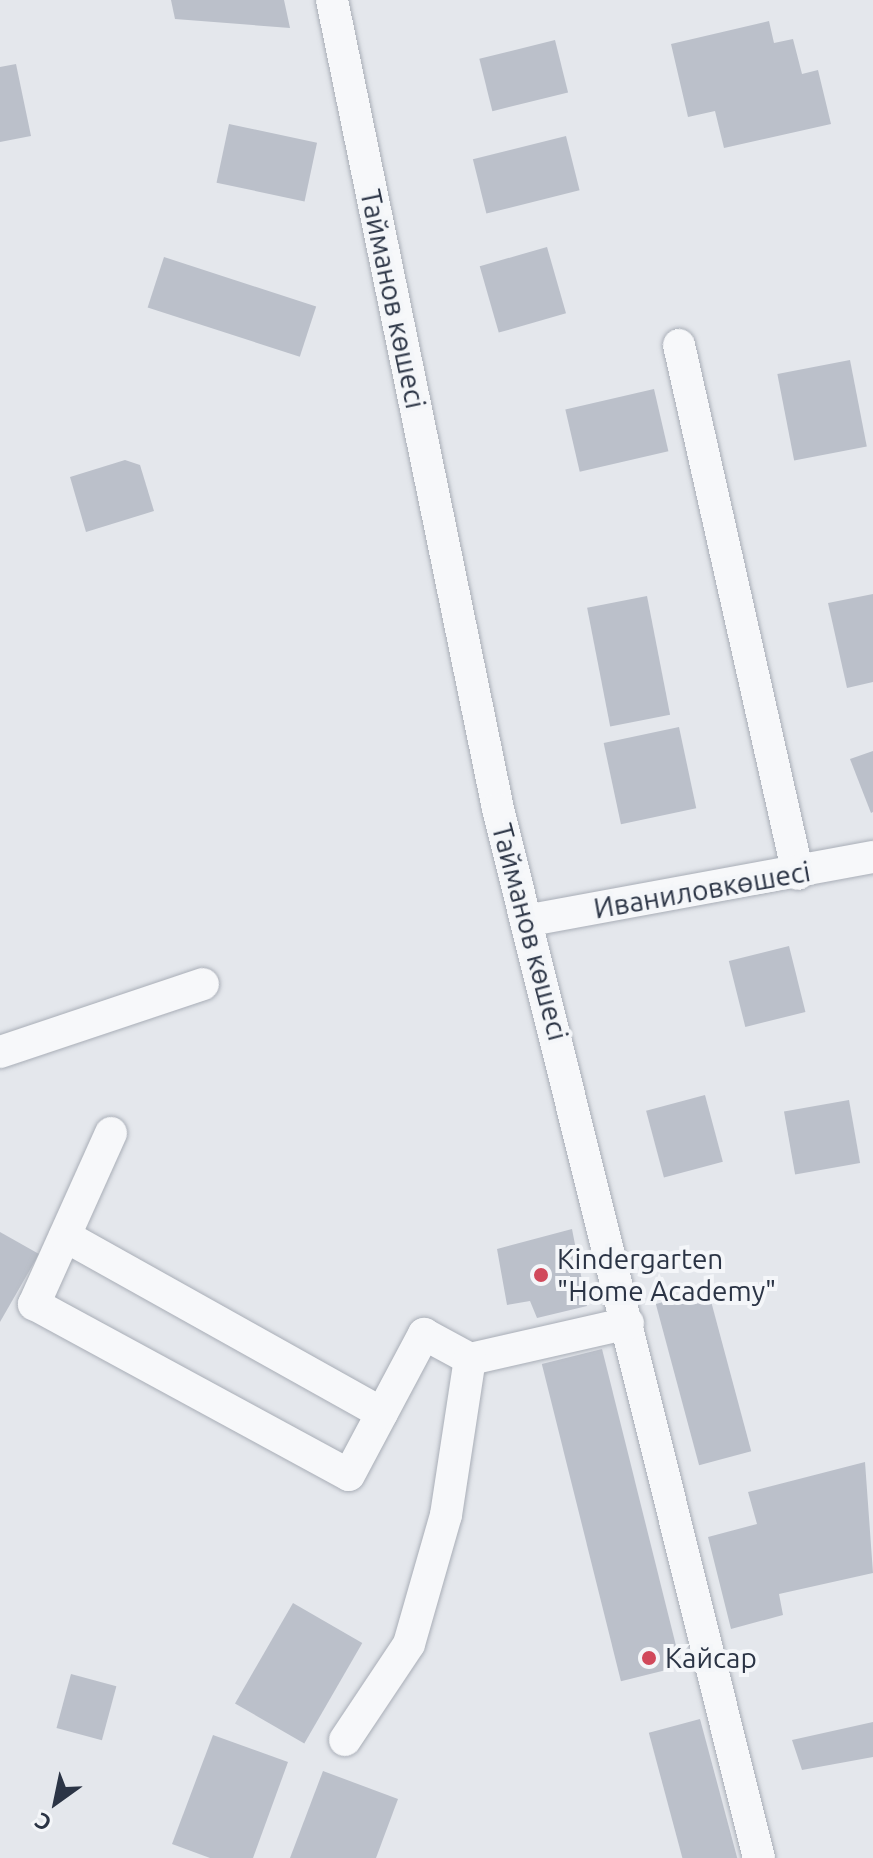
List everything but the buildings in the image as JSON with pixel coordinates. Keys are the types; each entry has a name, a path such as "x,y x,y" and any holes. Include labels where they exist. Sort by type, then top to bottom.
{"street":[{"name":"Тайманов көшесі","path":"332,0 498,809 530,920 759,1858"},
{"path":"679,345 798,874"},
{"name":"Иваниловкөшесі","path":"530,920 798,874 873,857"},
{"path":"0,1052 203,984"},
{"path":"111,1133 34,1304 349,1475 424,1334 470,1359 628,1323"},
{"path":"65,1236 382,1413"},
{"path":"345,1740 409,1644 446,1515 470,1359"}],"place":[{"name":"Kindergarten \"Home Academy\"","path":"541,1275"},
{"name":"Кайсар","path":"649,1658"}]}
